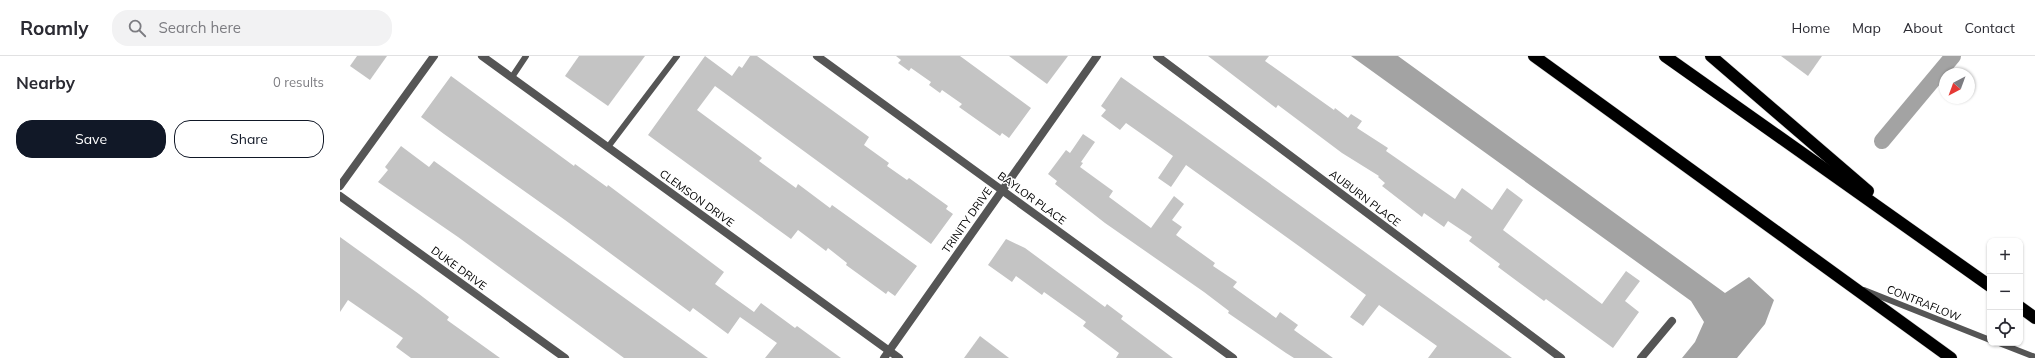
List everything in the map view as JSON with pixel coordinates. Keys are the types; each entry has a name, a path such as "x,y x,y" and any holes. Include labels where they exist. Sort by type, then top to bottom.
{"highway":[{"path":"1534,56 1951,358"},
{"path":"1665,56 1987,284"},
{"path":"1711,56 1930,243"},
{"path":"2023,309 2035,318"}],"street":[{"path":"340,186 434,56"},
{"name":"CLEMSON DRIVE","path":"482,56 887,355 899,358"},
{"name":"BAYLOR PLACE","path":"817,56 1233,358"},
{"name":"TRINITY DRIVE","path":"887,355 1001,190 1097,56"},
{"name":"AUBURN PLACE","path":"1157,56 1561,358"},
{"name":"DUKE DRIVE","path":"340,196 565,358"},
{"path":"1641,358 1672,321"}],"lane":[{"path":"512,77 526,56"},
{"path":"608,148 677,56"},
{"name":"CONTRAFLOW","path":"1850,284 1987,339"},
{"path":"2007,346 2035,357"}],"shaded area":[{"path":"1351,56 1398,56 1725,293 1749,277 1774,300 1765,324 1737,358 1682,358 1695,342 1704,322 1691,301"}],"building":[{"path":"357,56 387,56 370,80 350,66"},
{"path":"579,56 645,56 608,106 565,76"},
{"path":"705,56 732,76 739,66 742,68 750,56 757,56 869,137 864,145 889,163 887,166 907,180 909,178 948,206 946,209 953,214 931,244 715,86 697,110 762,158 759,161 796,188 798,184 830,208 832,205 917,266 895,296 888,291 886,294 846,265 847,263 828,248 826,251 798,230 791,239 648,135"},
{"path":"896,56 960,56 1031,108 1009,138 1002,133 1000,136 959,107 962,104 942,90 940,93 929,85 931,82 911,68 909,71 898,63 901,60"},
{"path":"1009,56 1068,56 1047,84"},
{"path":"1208,56 1269,56 1265,61 1334,110 1335,108 1348,118 1351,114 1362,121 1357,128 1388,148 1386,151 1455,199 1462,188 1492,210 1507,188 1523,200 1503,230 1602,304 1626,271 1640,281 1625,301 1639,312 1613,348 1546,299 1544,301 1498,267 1500,264 1469,241 1472,237 1448,221 1444,227 1424,213 1422,217 1382,186 1385,183 1378,177 1379,176 1342,153 1278,105 1276,108"},
{"path":"1781,56 1822,56 1808,76"},
{"path":"451,76 574,166 575,164 607,187 608,185 724,272 715,284 754,312 761,303 795,328 797,326 841,358 765,358 777,343 740,317 728,334 693,308 690,312 421,117"},
{"path":"1121,77 1512,358 1428,358 1437,346 1379,305 1363,326 1350,317 1366,295 1303,249 1186,165 1171,187 1158,178 1173,156 1126,123 1120,130 1101,116 1106,110 1101,106"},
{"path":"1083,134 1095,142 1081,162 1083,163 1080,167 1113,191 1109,197 1151,228 1174,196 1184,204 1172,220 1182,227 1176,235 1215,263 1213,266 1237,282 1233,287 1276,318 1280,312 1298,325 1294,330 1333,358 1294,358 1286,353 1228,313 1229,311 1204,292 1105,223 1055,184 1057,181 1048,174 1066,150 1070,153"},
{"path":"401,146 429,167 434,161 708,358 624,358 458,237 378,182 388,170 385,167"},
{"path":"340,237 419,294 449,317 447,320 500,358 411,358 396,347 403,338 348,300 340,312"},
{"path":"1006,239 1025,248 1105,307 1107,304 1123,316 1121,319 1173,358 1116,358 1119,353 1083,326 1086,322 1044,292 1042,295 1016,276 1012,282 988,265"},
{"path":"980,336 1009,358 964,358"}],"waterway":[{"path":"1882,141 1953,56"}]}
